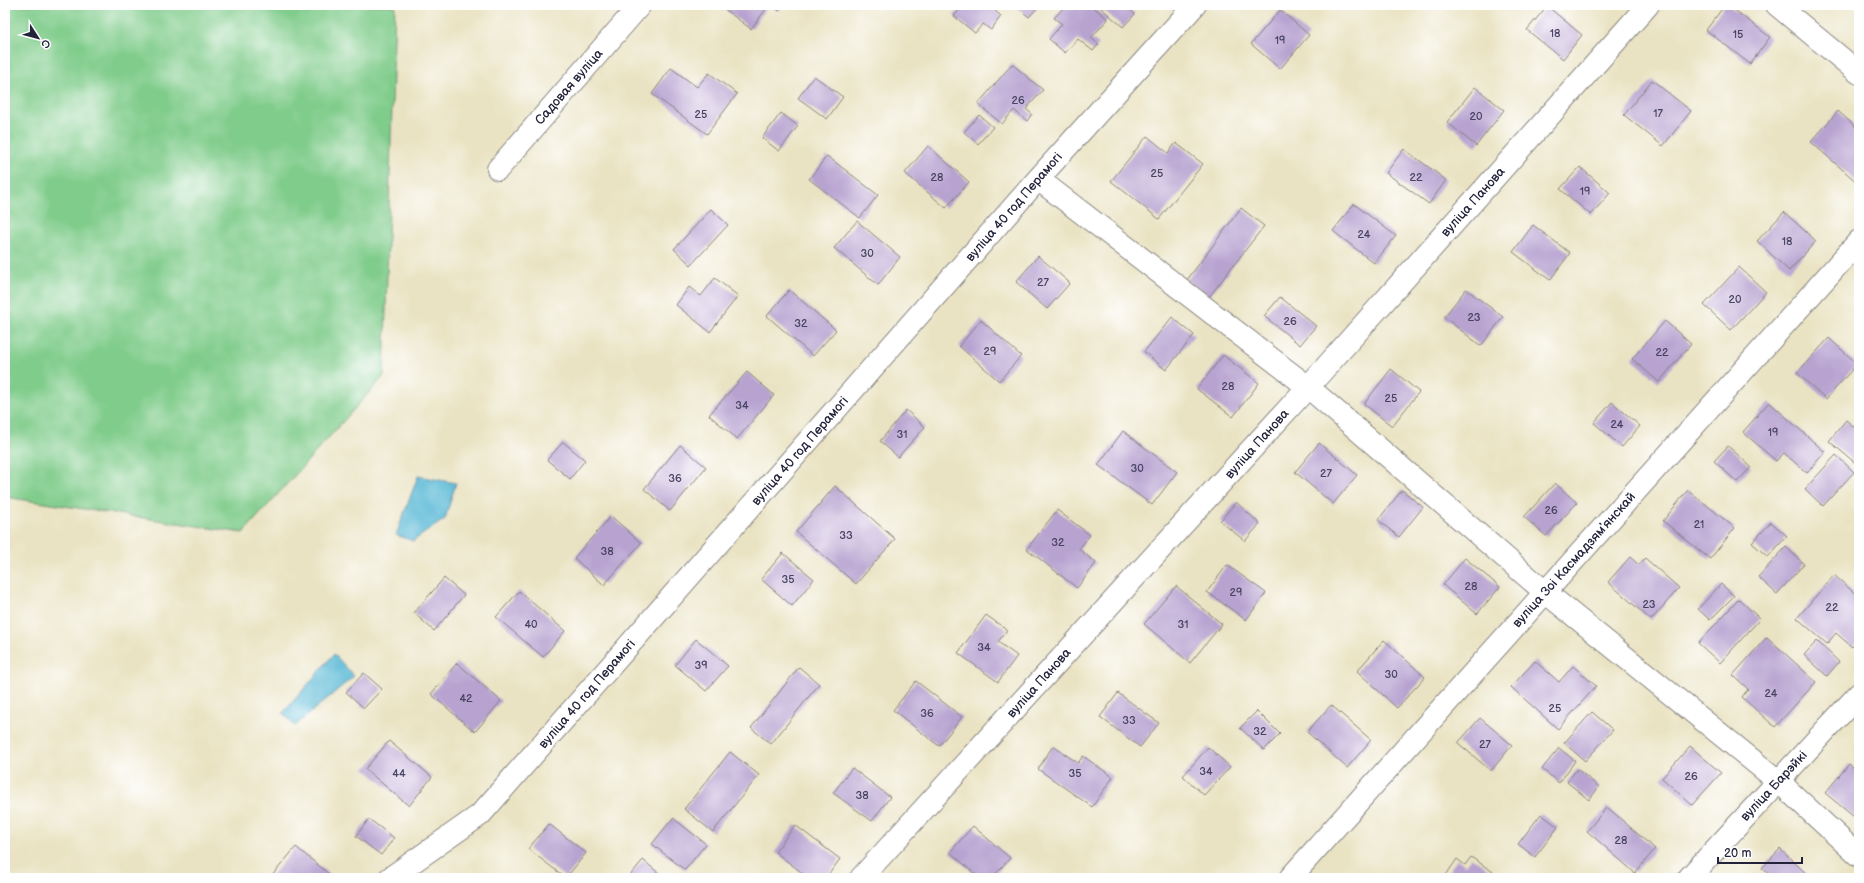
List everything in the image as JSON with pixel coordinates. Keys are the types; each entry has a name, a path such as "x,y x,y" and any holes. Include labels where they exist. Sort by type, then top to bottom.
{"street":[{"name":"Садовая вуліца","path":"498,170 640,5"},
{"name":"вуліца 40 год Перамогі","path":"390,878 480,815 1038,179 1195,5"},
{"name":"вуліца Панова","path":"861,878 1308,387 1648,5"},
{"path":"1777,5 1859,73"},
{"path":"1038,179 1308,387 1546,592 1778,782 1859,856"},
{"name":"вуліца Зоі Касмадзямʼянскай","path":"1290,878 1859,241"},
{"name":"вуліца Барэйкі","path":"1689,878 1859,694"}],"green space":[{"path":"5,5 395,5 384,376 243,533 5,497"}],"water":[{"path":"418,476 456,483 445,519 413,541 396,535"},
{"path":"334,654 354,676 295,726 283,713"}],"building":[{"path":"719,5 769,5 751,29"},
{"path":"771,5 783,5 779,11"},
{"path":"963,5 999,5 994,10 1001,16 991,30 983,24 975,33 954,16"},
{"path":"1015,5 1040,5 1029,17"},
{"path":"1066,5 1091,5 1108,19 1091,38 1099,44 1093,51 1078,39 1065,53 1049,39 1062,24 1054,18"},
{"path":"1103,5 1125,5 1135,14 1123,27 1101,8"},
{"path":"1725,5 1728,5 1770,37 1750,64 1706,30"},
{"path":"1547,6 1582,35 1563,59 1527,30"},
{"path":"1280,10 1309,35 1280,69 1251,44"},
{"path":"1012,64 1043,90 1026,109 1032,114 1027,121 1014,110 1002,124 978,104"},
{"path":"671,68 697,87 709,73 737,94 707,134 652,94"},
{"path":"814,76 843,97 827,119 798,98"},
{"path":"1652,80 1691,111 1663,146 1624,115"},
{"path":"1475,87 1504,110 1476,146 1447,122"},
{"path":"1838,111 1859,130 1859,184 1811,142"},
{"path":"781,113 798,126 779,151 762,138"},
{"path":"979,115 993,127 978,144 964,132"},
{"path":"1147,136 1168,153 1176,143 1203,164 1159,219 1111,181"},
{"path":"928,146 969,182 946,208 905,173"},
{"path":"1404,149 1446,180 1429,204 1386,173"},
{"path":"827,156 878,195 860,218 809,179"},
{"path":"1580,167 1610,193 1591,215 1560,189"},
{"path":"1354,204 1396,236 1374,263 1333,231"},
{"path":"1241,208 1264,226 1209,297 1187,280"},
{"path":"711,209 728,225 691,265 674,249"},
{"path":"1784,212 1816,241 1789,271 1757,241"},
{"path":"857,221 900,257 878,285 834,248"},
{"path":"1533,225 1570,253 1550,280 1513,252"},
{"path":"1038,256 1070,283 1047,309 1016,282"},
{"path":"1739,267 1766,292 1731,330 1704,305"},
{"path":"715,278 738,296 710,332 676,305 689,287 701,296"},
{"path":"1466,289 1503,317 1481,346 1444,317"},
{"path":"789,290 836,330 813,356 767,316"},
{"path":"1280,297 1316,326 1300,345 1264,316"},
{"path":"1172,317 1194,335 1166,370 1144,352"},
{"path":"981,320 1021,356 999,381 959,346"},
{"path":"1665,321 1691,344 1659,382 1632,359"},
{"path":"1829,338 1857,364 1826,399 1797,373"},
{"path":"1223,355 1259,383 1233,417 1197,389"},
{"path":"1391,369 1419,392 1392,426 1364,404"},
{"path":"747,372 774,395 737,439 709,415"},
{"path":"1612,402 1640,426 1622,447 1594,423"},
{"path":"1769,402 1825,452 1807,473 1784,453 1776,461 1743,432"},
{"path":"906,410 925,427 898,457 880,441"},
{"path":"1846,420 1859,431 1859,466 1829,441"},
{"path":"1123,431 1177,472 1152,505 1098,465"},
{"path":"563,442 585,460 570,479 547,460"},
{"path":"1319,443 1357,475 1333,504 1295,472"},
{"path":"680,445 706,467 670,511 644,489"},
{"path":"1728,446 1751,467 1737,482 1714,461"},
{"path":"1836,455 1854,472 1823,506 1805,489"},
{"path":"1555,483 1577,503 1546,536 1524,517"},
{"path":"835,486 895,539 856,584 796,532"},
{"path":"1402,490 1423,507 1399,537 1378,520"},
{"path":"1688,490 1735,528 1710,559 1663,521"},
{"path":"1236,502 1260,524 1245,541 1220,521"},
{"path":"1057,510 1090,535 1079,549 1096,563 1077,588 1027,549"},
{"path":"611,516 641,543 604,585 574,558"},
{"path":"1771,522 1787,536 1768,557 1752,543"},
{"path":"1786,547 1804,564 1777,594 1758,577"},
{"path":"783,553 814,579 792,606 761,579"},
{"path":"1630,557 1639,565 1645,558 1679,588 1651,620 1608,582"},
{"path":"1465,558 1500,587 1477,614 1443,585"},
{"path":"1227,565 1266,593 1246,620 1207,592"},
{"path":"1834,575 1859,597 1859,639 1852,647 1836,633 1827,644 1797,618"},
{"path":"444,578 464,595 434,631 414,613"},
{"path":"1721,584 1734,596 1710,620 1698,609"},
{"path":"1176,586 1222,624 1190,663 1144,624"},
{"path":"519,591 565,631 543,657 496,617"},
{"path":"1739,599 1760,619 1720,663 1698,643"},
{"path":"986,615 1007,630 998,642 1017,656 998,682 958,653"},
{"path":"1767,637 1816,682 1775,727 1742,697 1748,689 1733,675"},
{"path":"696,639 728,666 706,691 675,665"},
{"path":"1384,640 1425,677 1397,708 1357,671"},
{"path":"1817,641 1839,662 1827,676 1804,655"},
{"path":"1535,661 1559,682 1573,666 1596,686 1558,729 1511,687"},
{"path":"457,663 501,701 475,732 431,694"},
{"path":"799,667 819,684 771,744 751,728"},
{"path":"364,673 382,689 364,708 346,692"},
{"path":"916,681 962,717 939,746 893,710"},
{"path":"1118,693 1159,723 1140,747 1100,717"},
{"path":"1331,705 1371,740 1347,768 1307,732"},
{"path":"1257,711 1280,734 1264,750 1240,728"},
{"path":"1592,712 1613,730 1585,761 1564,743"},
{"path":"1480,718 1512,745 1491,771 1458,743"},
{"path":"389,741 432,777 409,806 365,769"},
{"path":"1053,746 1078,763 1083,756 1113,777 1092,807 1038,769"},
{"path":"1690,746 1721,773 1692,805 1662,778"},
{"path":"1208,747 1230,767 1204,795 1183,776"},
{"path":"1559,748 1575,761 1559,783 1542,769"},
{"path":"730,752 759,775 713,832 684,809"},
{"path":"1849,764 1859,772 1859,821 1825,793"},
{"path":"852,768 890,797 872,821 833,793"},
{"path":"1577,769 1599,787 1589,800 1567,782"},
{"path":"1607,807 1655,849 1635,873 1587,831"},
{"path":"1541,814 1558,827 1535,857 1518,844"},
{"path":"673,818 706,844 685,870 652,844"},
{"path":"369,819 394,838 381,855 356,836"},
{"path":"549,824 586,853 566,878 528,849"},
{"path":"795,825 840,859 826,878 809,878 775,852"},
{"path":"973,826 1010,858 992,878 979,878 950,852"},
{"path":"296,847 334,878 270,878"},
{"path":"1780,849 1809,876 1807,878 1773,878 1762,868"},
{"path":"1471,857 1493,872 1489,878 1444,878 1457,859 1465,865"},
{"path":"643,860 661,875 659,878 628,878"}]}
